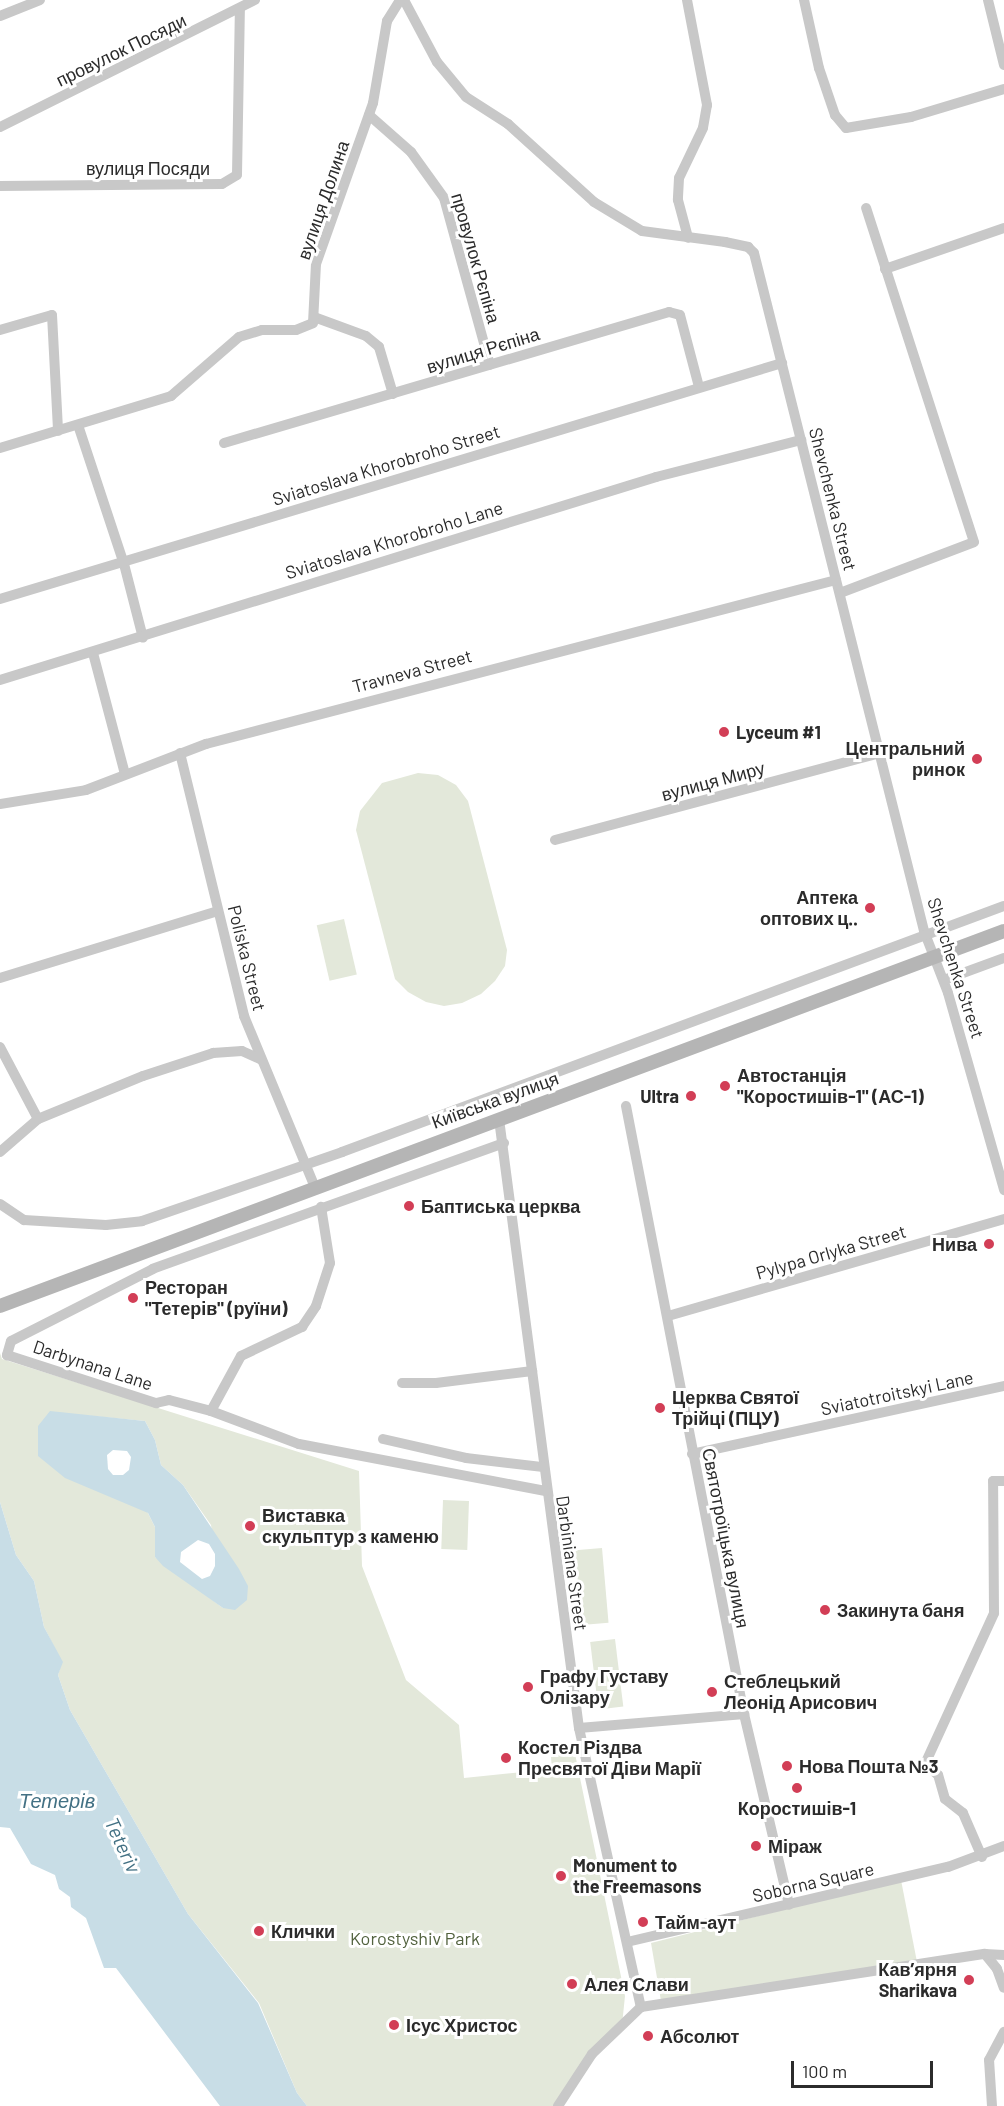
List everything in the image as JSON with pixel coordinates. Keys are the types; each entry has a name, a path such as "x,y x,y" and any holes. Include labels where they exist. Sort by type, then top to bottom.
{"main road":[{"name":"Київська вулиця","path":"0,1306 1004,931"}],"street":[{"path":"0,16 40,0"},
{"name":"провулок Посяди","path":"0,127 240,10 255,0"},
{"name":"вулиця Долина","path":"314,317 316,264 369,115 387,21 402,0"},
{"name":"Shevchenka Street","path":"402,0 437,62 466,97 508,124 594,202 620,220 642,231 740,245 754,253 926,935 944,981 1004,1190"},
{"path":"687,0 707,105 703,128 679,178 678,200 687,238"},
{"path":"804,0 819,68 835,115 846,129 910,117 1004,89"},
{"path":"988,0 1004,65"},
{"name":"вулиця Посяди","path":"0,186 222,184 237,175 240,10"},
{"name":"провулок Рєпіна","path":"369,115 411,152 444,198 490,365"},
{"path":"840,593 974,542 866,208"},
{"path":"885,268 1004,228"},
{"name":"вулиця Рєпіна","path":"224,443 669,312 680,315 699,387"},
{"path":"0,330 52,315 58,431"},
{"path":"0,448 171,396 239,337 262,330 296,330 313,323 314,317 366,336 379,347 393,394"},
{"name":"Sviatoslava Khorobroho Street","path":"0,599 124,564 782,363"},
{"path":"78,425 124,564 143,638"},
{"name":"Sviatoslava Khorobroho Lane","path":"0,680 143,638 656,477 801,440"},
{"name":"Travneva Street","path":"0,804 86,790 180,753 473,671 836,580"},
{"path":"93,653 125,774"},
{"name":"Poliska Street","path":"180,753 244,1016 315,1187"},
{"name":"вулиця Миру","path":"555,840 879,753"},
{"name":"Київська вулиця","path":"0,1204 24,1220 69,1224 142,1221 304,1164 1004,906"},
{"path":"0,978 218,911"},
{"path":"944,981 1004,958"},
{"path":"0,1047 38,1119"},
{"path":"0,1152 38,1119 143,1076 213,1053 242,1051 260,1059"},
{"name":"Святотроїцька вулиця","path":"626,1106 744,1714 789,1905"},
{"name":"Darbiniana Street","path":"499,1119 504,1143 546,1491 579,1728 641,2007"},
{"path":"211,1411 242,1356 302,1327 315,1306 330,1263 321,1207 504,1143"},
{"name":"Darbynana Lane","path":"321,1207 153,1269 11,1341 7,1355 156,1403 169,1400 211,1411 299,1444 546,1491"},
{"name":"Pylypa Orlyka Street","path":"668,1316 1004,1219"},
{"path":"402,1383 436,1383 532,1371"},
{"name":"Sviatotroitskyi Lane","path":"692,1454 1004,1386"},
{"path":"383,1439 466,1458 543,1467"},
{"path":"982,1857 963,1813 945,1799 938,1775 925,1764 994,1613 993,1481 1004,1481"},
{"path":"579,1728 744,1714"},
{"name":"Soborna Square","path":"627,1942 982,1857 1004,1846"},
{"path":"985,1954 997,1969 1004,1988"},
{"path":"558,2106 592,2054 641,2007 985,1954 1004,1955"},
{"path":"992,2106 989,2060 1004,2032"}],"green space":[{"path":"418,773 438,775 456,785 468,801 507,950 505,966 495,981 481,994 462,1003 444,1006 426,1002 408,992 395,979 356,830 360,811 382,783"},
{"path":"344,919 357,975 330,981 317,925"},
{"name":"Korostyshiv Park","path":"0,1353 2,1359 359,1471 362,1566 406,1680 459,1725 464,1778 552,1769 550,1746 573,1744 625,1996 622,2025 592,2054 558,2106 307,2106 297,2093 259,2003 188,1914 70,1710 58,1675 62,1662 44,1627 34,1581 16,1555 0,1502","holes":["50,1412 145,1421 155,1440 161,1465 183,1485 211,1525 223,1608 155,1557 155,1527 148,1513"]},
{"path":"443,1500 469,1501 467,1550 441,1549"},
{"path":"602,1548 609,1623 582,1625 575,1550"},
{"path":"615,1639 623,1706 598,1710 590,1642"},
{"path":"901,1880 917,1962 661,2001 651,1943"}],"water":[{"path":"50,1411 145,1421 155,1440 161,1465 183,1485 239,1569 248,1586 247,1600 235,1610 223,1608 163,1566 155,1557 155,1527 148,1513 65,1478 38,1456 38,1426","holes":["113,1450 127,1451 131,1457 129,1470 123,1475 113,1475 108,1469 107,1455","198,1540 209,1544 215,1554 215,1566 210,1576 202,1579 180,1562 181,1552"]},
{"name":"Тетерів","path":"0,1502 16,1555 34,1581 44,1627 63,1662 58,1675 70,1710 188,1914 258,2003 297,2093 307,2106 220,2106 116,1968 104,1968 86,1918 71,1907 70,1897 59,1889 55,1875 31,1864 10,1828 0,1827"}],"place":[{"name":"Lyceum #1","path":"724,732"},
{"name":"Центральний ринок","path":"977,759"},
{"name":"Аптека оптових ц‥","path":"870,908"},
{"name":"Автостанція \"Коростишів-1\" (АС-1)","path":"725,1086"},
{"name":"Ultra","path":"691,1096"},
{"name":"Баптиська церква","path":"409,1206"},
{"name":"Нива","path":"989,1244"},
{"name":"Ресторан \"Тетерів\" (руїни)","path":"133,1298"},
{"name":"Церква Святої Трійці (ПЦУ)","path":"660,1408"},
{"name":"Виставка скульптур з каменю","path":"250,1526"},
{"name":"Закинута баня","path":"825,1610"},
{"name":"Графу Густаву Олізару","path":"528,1687"},
{"name":"Стеблецький Леонід Арисович","path":"712,1692"},
{"name":"Костел Різдва Пресвятої Діви Марії","path":"506,1758"},
{"name":"Нова Пошта №3","path":"787,1766"},
{"name":"Коростишів-1","path":"797,1788"},
{"name":"Міраж","path":"756,1846"},
{"name":"Monument to the Freemasons","path":"561,1876"},
{"name":"Тайм-аут","path":"643,1922"},
{"name":"Клички","path":"259,1931"},
{"name":"Кав’ярня Sharikava","path":"969,1980"},
{"name":"Алея Слави","path":"572,1984"},
{"name":"Ісус Христос","path":"394,2025"},
{"name":"Абсолют","path":"648,2036"}],"water label":[{"name":"Teteriv","path":"123,1845"}]}
